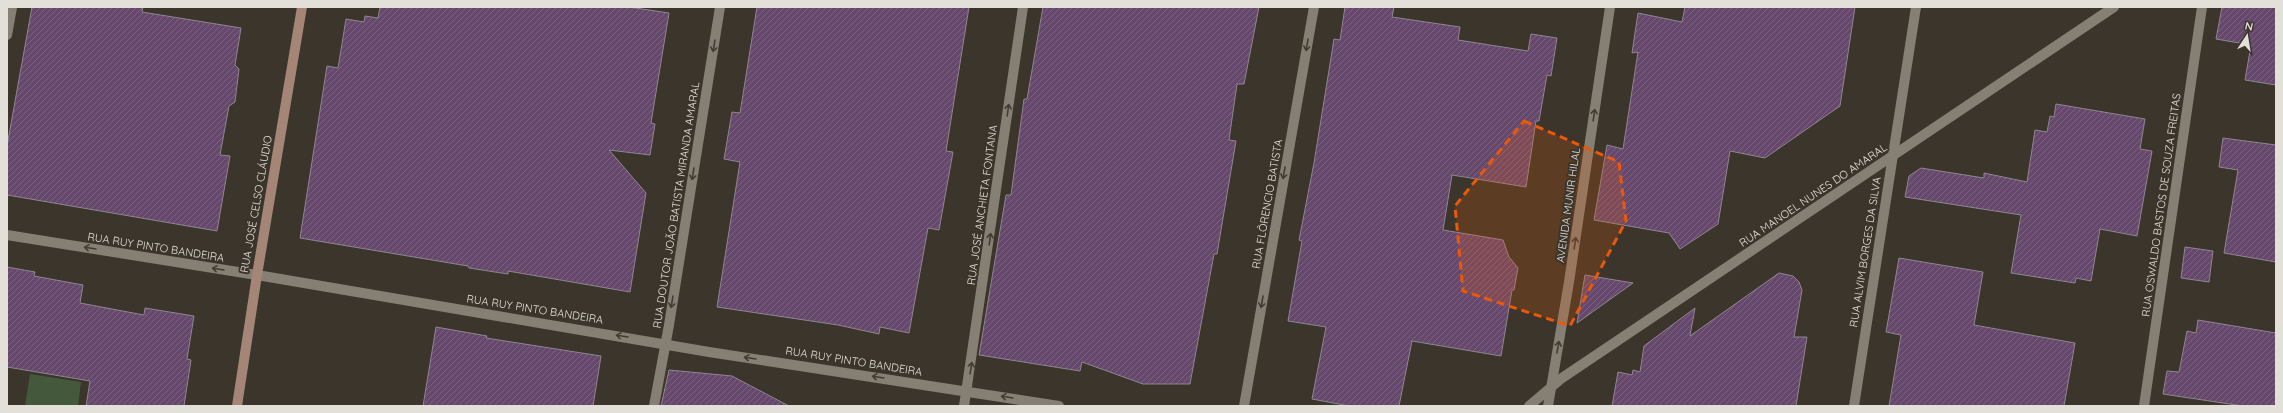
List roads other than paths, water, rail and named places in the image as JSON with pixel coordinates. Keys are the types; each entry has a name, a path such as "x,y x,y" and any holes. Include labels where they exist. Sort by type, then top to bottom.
{"street":[{"path":"7,35 12,7"},
{"name":"RUA JOSÉ CELSO CLÁUDIO","path":"237,406 257,275 302,7"},
{"name":"RUA DOUTOR JOÃO BATISTA MIRANDA AMARAL","path":"654,406 720,7"},
{"name":"RUA JOSÉ ANCHIETA FONTANA","path":"964,406 1023,7"},
{"name":"RUA FLÔRENCIO BATISTA","path":"1244,406 1314,7"},
{"name":"AVENIDA MUNIR HILAL","path":"1548,406 1610,7"},
{"name":"RUA ALVIM BORGES DA SILVA","path":"1854,406 1916,7"},
{"name":"RUA MANOEL NUNES DO AMARAL","path":"1529,406 1552,386 2114,7"},
{"name":"RUA OSWALDO BASTOS DE SOUZA FREITAS","path":"2144,406 2202,7"},
{"name":"RUA RUY PINTO BANDEIRA","path":"7,235 257,275 665,344 1059,406"}]}
